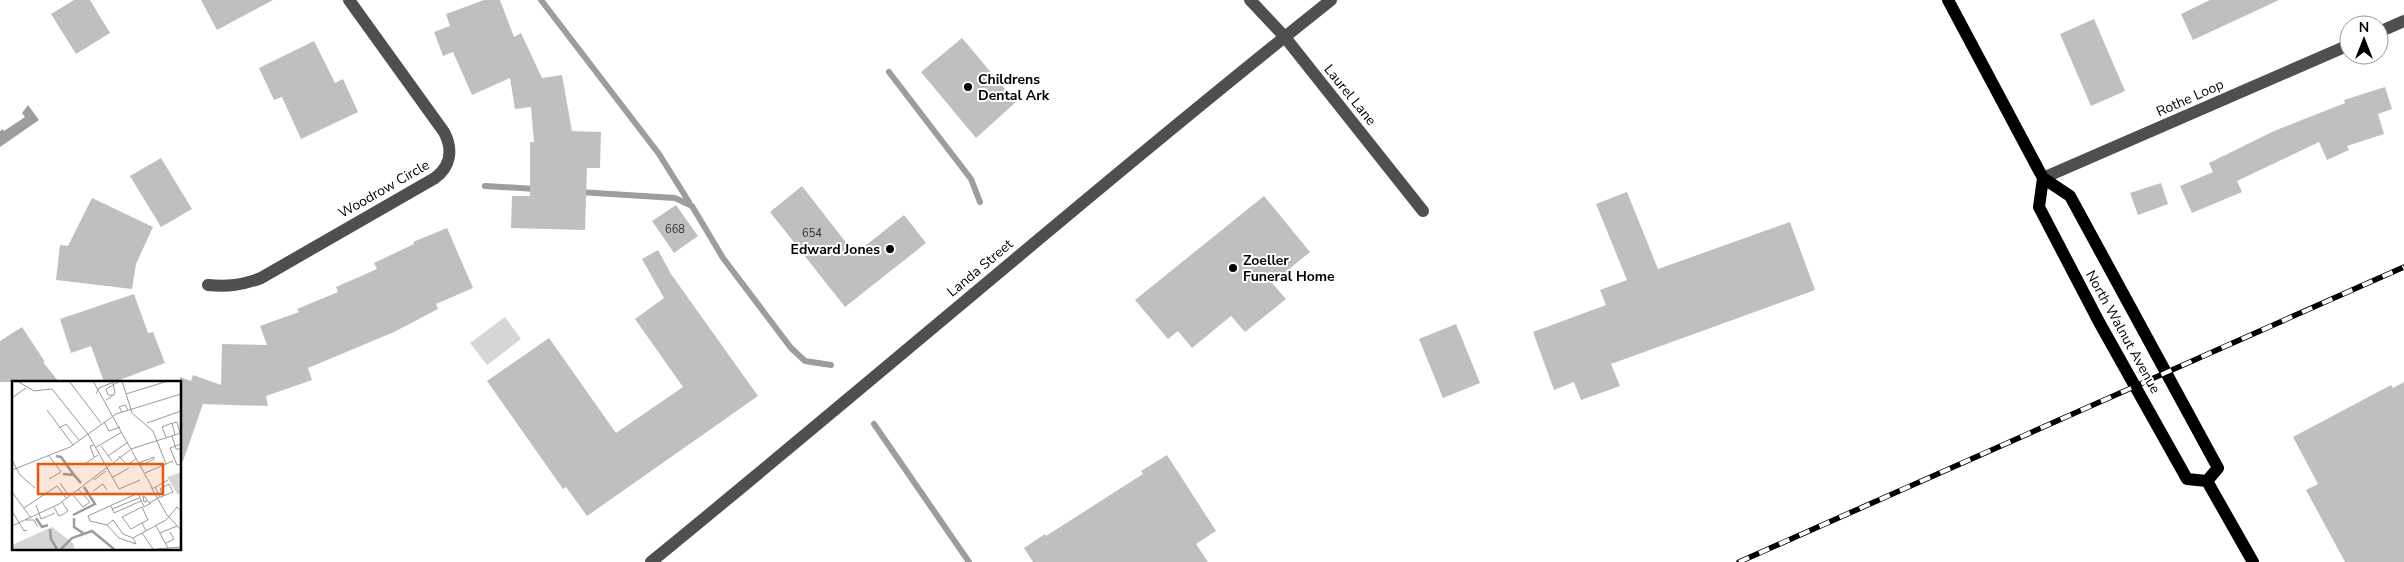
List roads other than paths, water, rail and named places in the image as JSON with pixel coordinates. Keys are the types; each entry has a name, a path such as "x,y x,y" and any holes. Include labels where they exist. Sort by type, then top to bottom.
{"main road":[{"name":"North Walnut Avenue","path":"1948,0 2043,178 2070,196 2218,468 2207,481 2187,479 2099,322 2038,207 2043,178"},
{"path":"2207,481 2253,562"}],"street":[{"name":"Woodrow Circle","path":"208,284 226,287 261,278 435,178 446,166 450,148 444,132 349,0"},
{"name":"Laurel Lane","path":"1250,0 1284,36 1423,211"},
{"name":"Landa Street","path":"651,562 1284,36 1331,0"},
{"path":"2389,28 2404,21"},
{"name":"Rothe Loop","path":"2043,178 2339,49"}],"waterway":[{"path":"541,0 659,154 689,202"},
{"path":"889,72 971,179 980,202"},
{"path":"485,186 536,189"},
{"path":"579,192 675,198 692,206 723,258 791,348 805,361 831,365"},
{"path":"874,424 969,562"}],"railway":[{"path":"1739,562 2404,267"}],"place":[{"name":"Childrens Dental Ark","path":"968,87"},
{"name":"Edward Jones","path":"890,249"},
{"name":"Zoeller Funeral Home","path":"1233,268"}]}
